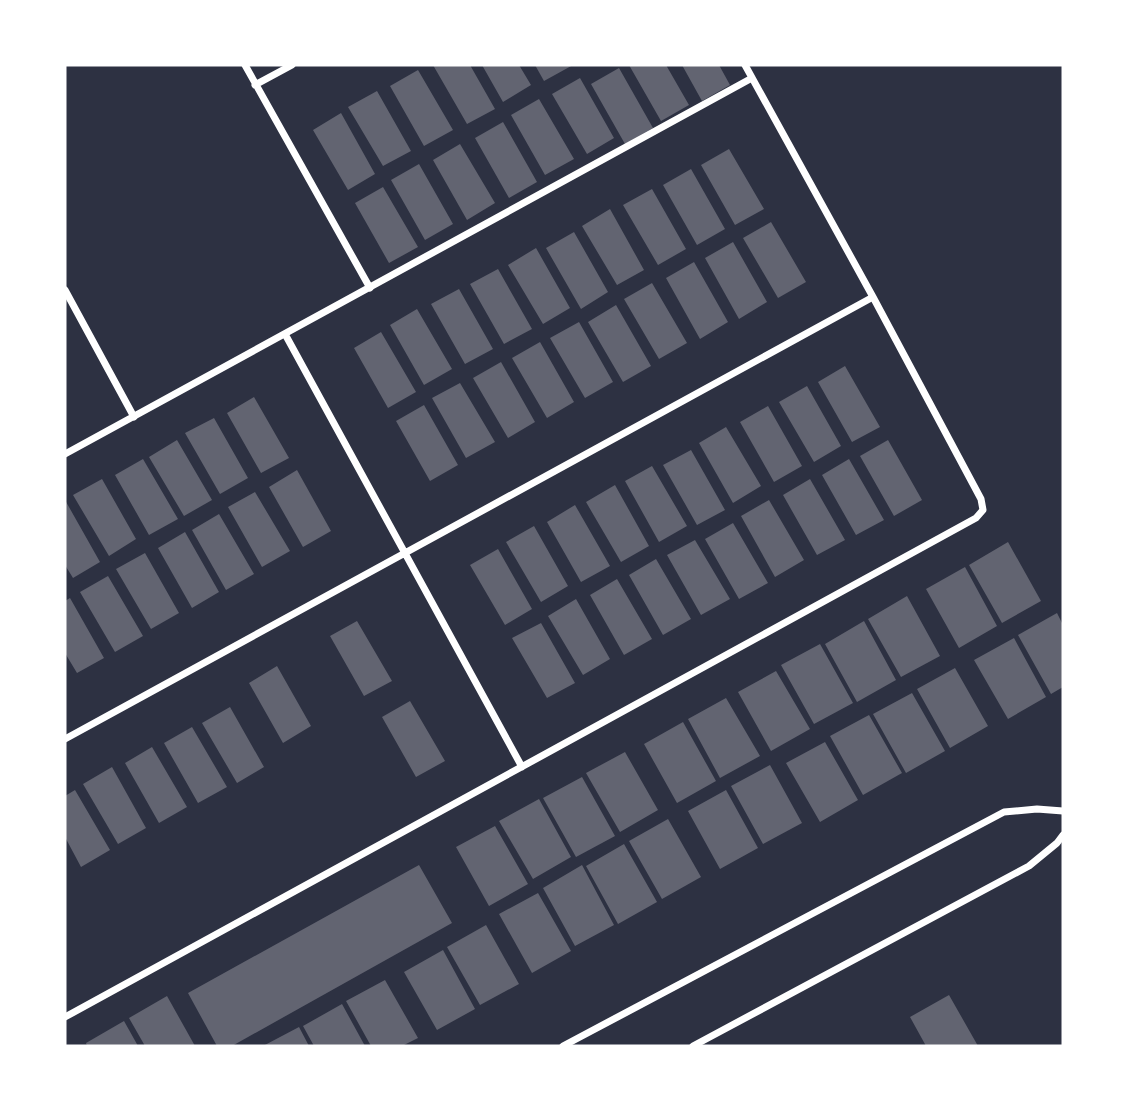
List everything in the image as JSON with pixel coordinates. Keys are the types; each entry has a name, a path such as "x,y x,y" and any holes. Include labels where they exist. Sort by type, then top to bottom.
{"street":[{"path":"245,65 370,288"},
{"path":"255,85 292,65"},
{"path":"65,1017 976,518 983,510 981,499 873,297 745,65"},
{"path":"65,454 752,78"},
{"path":"65,290 134,416"},
{"path":"65,739 873,297"},
{"path":"285,334 522,767"},
{"path":"563,1046 1004,812 1037,809 1063,811"},
{"path":"693,1046 1029,866 1063,835"}],"building":[{"path":"433,65 470,65 495,109 467,124"},
{"path":"482,65 519,65 531,85 503,102"},
{"path":"535,65 573,65 544,81"},
{"path":"629,65 666,65 689,105 661,121"},
{"path":"682,65 719,65 730,85 702,101"},
{"path":"619,68 653,128 625,144 591,84"},
{"path":"418,70 453,130 424,146 390,86"},
{"path":"580,78 614,138 587,154 552,94"},
{"path":"377,91 411,151 383,166 348,107"},
{"path":"539,99 574,159 545,175 511,115"},
{"path":"341,113 375,174 348,190 313,130"},
{"path":"503,122 537,182 509,198 475,138"},
{"path":"460,144 495,203 467,220 433,160"},
{"path":"729,149 764,209 735,225 701,165"},
{"path":"419,164 453,224 425,240 391,180"},
{"path":"691,169 725,229 697,245 663,185"},
{"path":"383,187 418,247 389,263 355,203"},
{"path":"652,189 686,249 658,265 623,205"},
{"path":"610,209 644,270 617,285 582,226"},
{"path":"771,222 806,282 778,298 743,238"},
{"path":"574,232 608,292 581,309 546,248"},
{"path":"733,242 767,302 739,319 705,258"},
{"path":"536,248 570,308 543,324 508,265"},
{"path":"694,262 728,322 700,339 666,278"},
{"path":"498,269 532,329 504,344 470,284"},
{"path":"652,283 687,343 659,359 624,299"},
{"path":"459,289 493,349 465,364 431,304"},
{"path":"616,305 651,366 623,382 588,322"},
{"path":"417,309 452,369 424,385 390,325"},
{"path":"579,322 613,382 585,398 550,338"},
{"path":"381,332 416,392 388,408 354,348"},
{"path":"540,342 574,402 547,418 512,358"},
{"path":"501,362 535,422 508,438 473,378"},
{"path":"845,366 880,427 852,442 818,382"},
{"path":"460,383 495,442 466,458 432,398"},
{"path":"807,386 841,446 814,462 779,402"},
{"path":"254,397 289,458 261,473 227,413"},
{"path":"424,405 458,465 430,481 396,421"},
{"path":"768,406 802,466 774,482 740,422"},
{"path":"214,418 248,478 220,494 185,433"},
{"path":"726,427 761,486 733,503 699,443"},
{"path":"177,440 212,500 184,516 149,457"},
{"path":"888,440 922,500 894,516 860,456"},
{"path":"691,450 725,510 697,525 663,465"},
{"path":"143,459 178,519 149,535 115,475"},
{"path":"849,459 884,520 856,535 822,475"},
{"path":"652,466 687,526 659,542 625,481"},
{"path":"297,470 331,531 303,547 269,487"},
{"path":"102,479 136,539 109,556 73,495"},
{"path":"810,479 845,540 817,555 783,495"},
{"path":"615,485 649,546 621,562 586,502"},
{"path":"255,492 290,551 262,567 228,507"},
{"path":"65,500 100,562 73,578 65,565"},
{"path":"769,500 804,560 775,577 741,516"},
{"path":"575,505 610,566 581,582 547,522"},
{"path":"219,514 254,574 226,590 192,530"},
{"path":"733,523 768,583 739,599 705,539"},
{"path":"534,526 568,586 541,602 506,542"},
{"path":"185,532 219,592 192,608 158,548"},
{"path":"695,540 730,599 701,615 667,555"},
{"path":"1008,542 1041,601 1002,623 969,565"},
{"path":"498,549 532,609 505,625 470,565"},
{"path":"145,553 179,613 151,629 116,569"},
{"path":"656,559 691,619 663,635 629,575"},
{"path":"965,567 997,626 959,648 926,589"},
{"path":"108,576 143,636 115,652 80,592"},
{"path":"617,579 652,639 624,655 590,595"},
{"path":"907,596 940,656 901,677 868,619"},
{"path":"70,598 104,658 77,673 65,653 65,601"},
{"path":"576,599 610,659 583,675 548,616"},
{"path":"1057,613 1063,625 1063,687 1051,694 1018,635"},
{"path":"357,621 392,681 364,696 330,636"},
{"path":"864,621 896,680 857,702 825,644"},
{"path":"541,623 575,683 547,698 512,638"},
{"path":"1014,638 1046,697 1008,719 974,660"},
{"path":"820,644 853,703 814,724 781,665"},
{"path":"277,666 311,726 283,743 249,683"},
{"path":"955,668 988,726 950,748 917,689"},
{"path":"776,671 810,729 771,751 738,692"},
{"path":"912,693 945,751 906,773 873,714"},
{"path":"726,698 760,756 720,778 688,719"},
{"path":"410,701 445,761 416,777 382,717"},
{"path":"230,707 264,767 237,783 202,723"},
{"path":"869,715 902,773 863,795 830,736"},
{"path":"683,722 716,781 677,803 644,744"},
{"path":"192,727 227,787 198,803 164,743"},
{"path":"825,742 858,800 820,822 786,763"},
{"path":"152,747 187,807 159,823 125,763"},
{"path":"625,752 658,810 620,832 586,773"},
{"path":"770,765 802,823 763,844 731,786"},
{"path":"112,767 146,828 118,844 83,784"},
{"path":"582,777 615,836 576,857 543,798"},
{"path":"75,790 110,850 81,867 65,837 65,796"},
{"path":"726,790 758,848 720,869 688,811"},
{"path":"539,799 571,857 533,879 499,821"},
{"path":"668,819 701,877 662,899 629,841"},
{"path":"495,826 528,884 489,906 456,847"},
{"path":"624,844 657,902 618,924 586,866"},
{"path":"419,865 452,923 232,1046 217,1046 188,993"},
{"path":"582,865 614,925 575,946 543,888"},
{"path":"538,893 571,951 532,973 499,914"},
{"path":"486,925 519,984 480,1005 447,947"},
{"path":"443,950 475,1009 437,1030 404,972"},
{"path":"385,980 418,1038 402,1046 371,1046 346,1001"},
{"path":"949,995 978,1046 926,1046 910,1017"},
{"path":"167,996 195,1046 145,1046 129,1018"},
{"path":"342,1004 365,1046 314,1046 303,1026"},
{"path":"124,1021 138,1046 87,1046 86,1043"},
{"path":"299,1027 309,1046 263,1046"}]}
